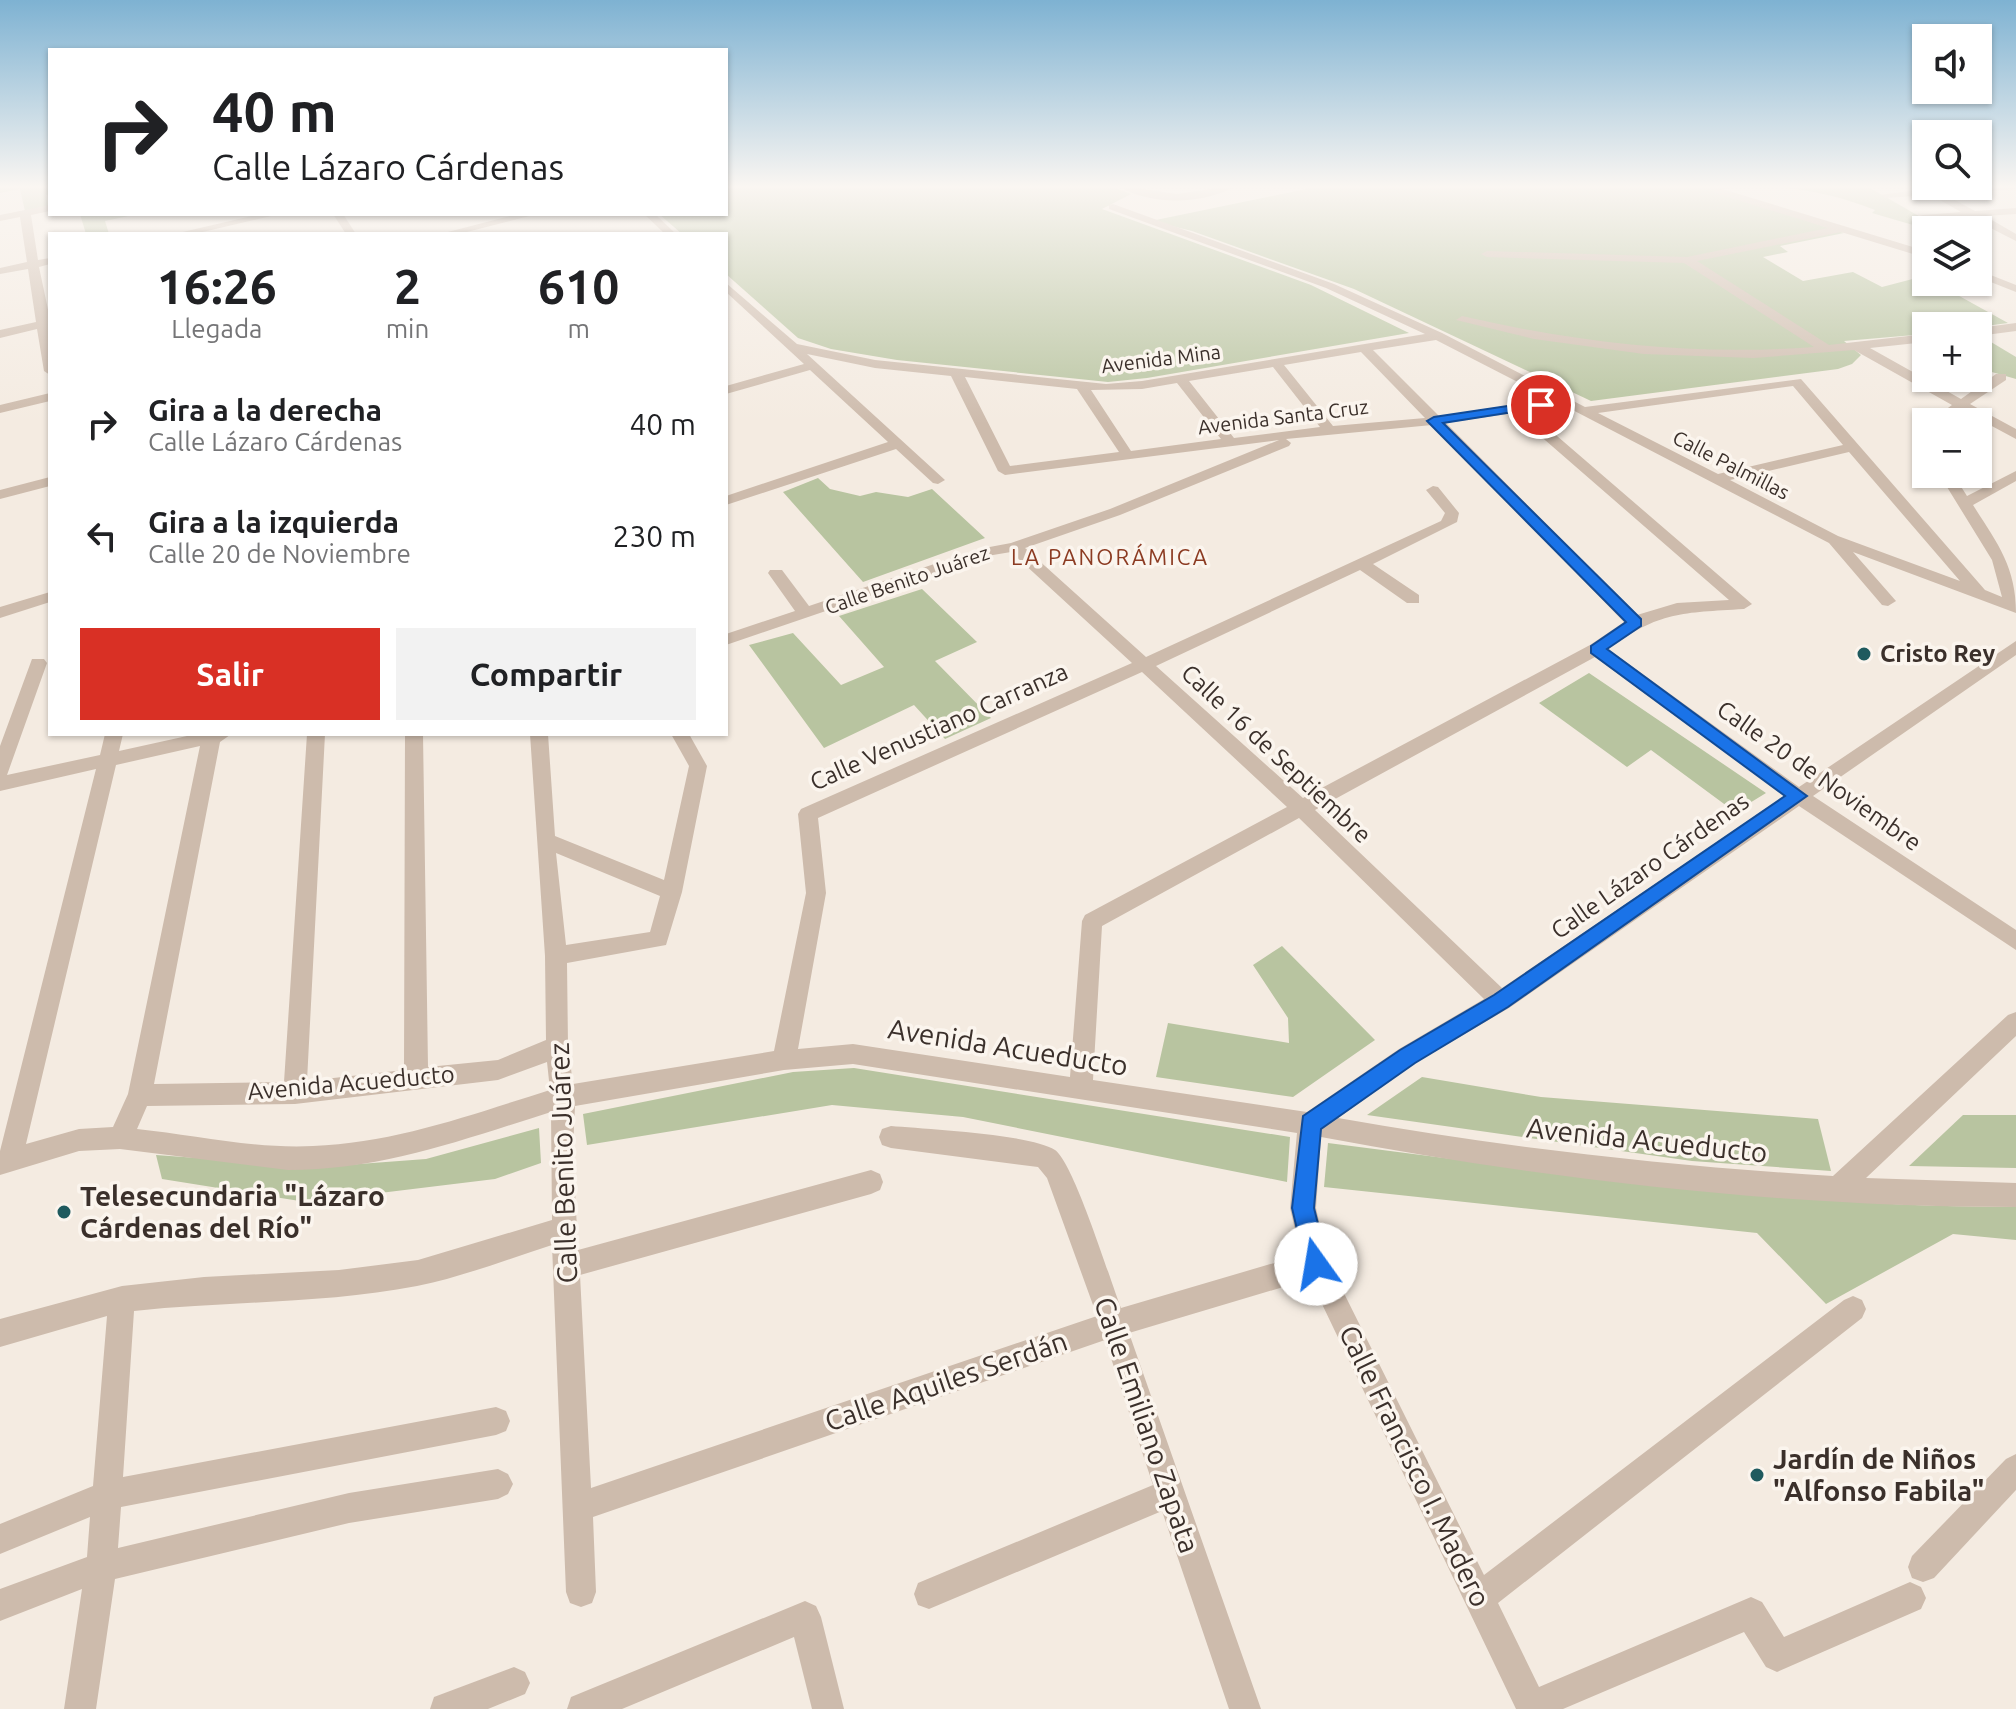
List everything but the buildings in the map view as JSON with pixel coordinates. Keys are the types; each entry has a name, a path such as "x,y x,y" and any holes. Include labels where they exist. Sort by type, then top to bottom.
{"street":[{"path":"0,271 33,265 48,348"},
{"path":"1272,265 1330,286 1438,336"},
{"path":"1695,265 1826,349"},
{"path":"1992,279 2016,289"},
{"path":"728,288 938,480"},
{"path":"728,302 741,299"},
{"path":"1462,320 1630,349 1750,354 1912,340"},
{"path":"0,334 46,324"},
{"path":"1992,330 2016,327"},
{"name":"Avenida Mina","path":"793,347 875,364 1082,387 1142,385 1438,336"},
{"name":"Calle Palmillas","path":"1438,336 1833,539 2014,607"},
{"path":"1856,346 2016,435"},
{"path":"1365,349 1635,623"},
{"path":"1276,363 1329,430"},
{"path":"728,389 814,365"},
{"name":"Avenida Santa Cruz","path":"957,374 1005,471 1311,432 1434,421 1565,401"},
{"path":"1957,408 2001,377"},
{"path":"1181,379 1231,443"},
{"path":"1582,411 1796,382 1979,594"},
{"path":"1082,387 1128,456"},
{"path":"0,409 48,397"},
{"path":"1081,1089 1092,921 1596,649 1657,612 1744,604 1517,408"},
{"name":"Calle Benito Juárez","path":"728,639 984,552 1014,547 1115,512 1311,432"},
{"path":"728,500 899,443"},
{"path":"1716,479 1852,447"},
{"path":"1963,504 2016,475"},
{"path":"0,495 48,482"},
{"path":"1954,488 2000,560 2014,607"},
{"path":"1145,664 1452,519 1452,513 1433,490"},
{"path":"1833,539 1888,601"},
{"name":"Calle 16 de Septiembre","path":"1014,547 1301,808 1501,1001"},
{"path":"1362,564 1413,599"},
{"path":"776,573 806,614"},
{"path":"0,613 48,598"},
{"name":"Calle Lázaro Cárdenas","path":"1310,1124 1407,1056 1501,1001 2016,647"},
{"name":"Calle 20 de Noviembre","path":"1596,649 1798,796 2016,941"},
{"path":"0,772 38,663"},
{"name":"Calle Venustiano Carranza","path":"784,1060 816,893 808,814 1145,664"},
{"path":"5,1162 114,736"},
{"path":"0,784 212,736"},
{"path":"120,1138 140,1095 216,736"},
{"path":"295,1093 316,736"},
{"path":"414,736 416,1079"},
{"name":"Calle Benito Juárez","path":"539,736 556,956 557,1046 563,1097 561,1149 581,1592"},
{"path":"556,956 658,939 672,892 698,766 681,736"},
{"path":"545,840 672,892"},
{"path":"1838,1188 2016,1022"},
{"name":"Avenida Acueducto","path":"140,1095 295,1093 498,1070 518,1065 557,1046"},
{"name":"Avenida Acueducto","path":"5,1162 79,1140 120,1138 288,1158 315,1158 411,1145 563,1097 784,1060 853,1054 1403,1141 1700,1180 1938,1195 2016,1195"},
{"name":"Calle Francisco I. Madero","path":"1310,1124 1303,1208 1316,1264 1532,1708"},
{"name":"Calle Emiliano Zapata","path":"891,1137 1033,1153 1047,1159 1057,1171 1245,1709"},
{"path":"567,1266 871,1182"},
{"path":"0,1333 122,1299 204,1290 339,1283 418,1273 565,1229"},
{"name":"Calle Aquiles Serdán","path":"578,1507 1113,1324 1316,1264"},
{"path":"80,1709 101,1567 122,1299"},
{"path":"1480,1598 1853,1309"},
{"path":"0,1539 107,1495 496,1421"},
{"path":"0,1605 101,1567 349,1508 498,1484"},
{"path":"1923,1567 2011,1486"},
{"path":"929,1594 1169,1493"},
{"path":"1532,1708 1751,1613 1777,1656 1910,1598"},
{"path":"583,1709 805,1617 828,1709"},
{"path":"446,1709 514,1683"}],"green space":[{"path":"728,265 1255,265 1311,285 1409,333 1108,382 897,360 831,349 798,338 728,276"},
{"path":"1286,265 1776,265 1803,281 1853,272 1882,287 1912,279 1912,296 1959,296 1988,312 1912,312 1912,335 1844,341 1861,355 1852,364 1838,369 1591,401 1354,289"},
{"path":"1992,314 2008,323 1992,325"},
{"path":"1992,343 2016,357 2016,379 1992,372"},
{"path":"818,478 830,489 860,496 876,492 908,497 932,489 985,538 863,582 783,492"},
{"path":"922,589 977,642 935,661 991,718 945,739 914,705 824,748 749,645 793,633 841,685 884,667 839,616"},
{"path":"1589,673 1766,793 1735,812 1651,750 1627,767 1539,703"},
{"path":"1282,946 1375,1040 1293,1097 1156,1077 1168,1023 1289,1043 1288,1018 1253,965"},
{"path":"854,1068 1290,1137 1287,1182 963,1117 832,1105 587,1145 583,1114 793,1072"},
{"path":"1422,1077 1541,1097 1818,1119 1831,1171 1692,1161 1367,1115"},
{"path":"1963,1115 2016,1115 2016,1168 1909,1166"},
{"path":"539,1128 541,1163 495,1179 306,1202 162,1179 156,1155 319,1167 426,1159"},
{"path":"1328,1143 1585,1176 1757,1194 1843,1201 2016,1207 2016,1240 1953,1234 1826,1304 1757,1233 1324,1187"}],"place":[{"name":"Cristo Rey","path":"1864,654"},
{"name":"Telesecundaria \"Lázaro Cárdenas del Río\"","path":"64,1212"},
{"name":"Jardín de Niños \"Alfonso Fabila\"","path":"1757,1475"}],"district":[{"name":"LA PANORÁMICA","path":"1110,557"}],"route":[{"path":"1316,1264 1303,1208 1310,1124 1407,1056 1501,1001 1798,796 1596,649 1635,623 1434,421 1541,405"}]}
